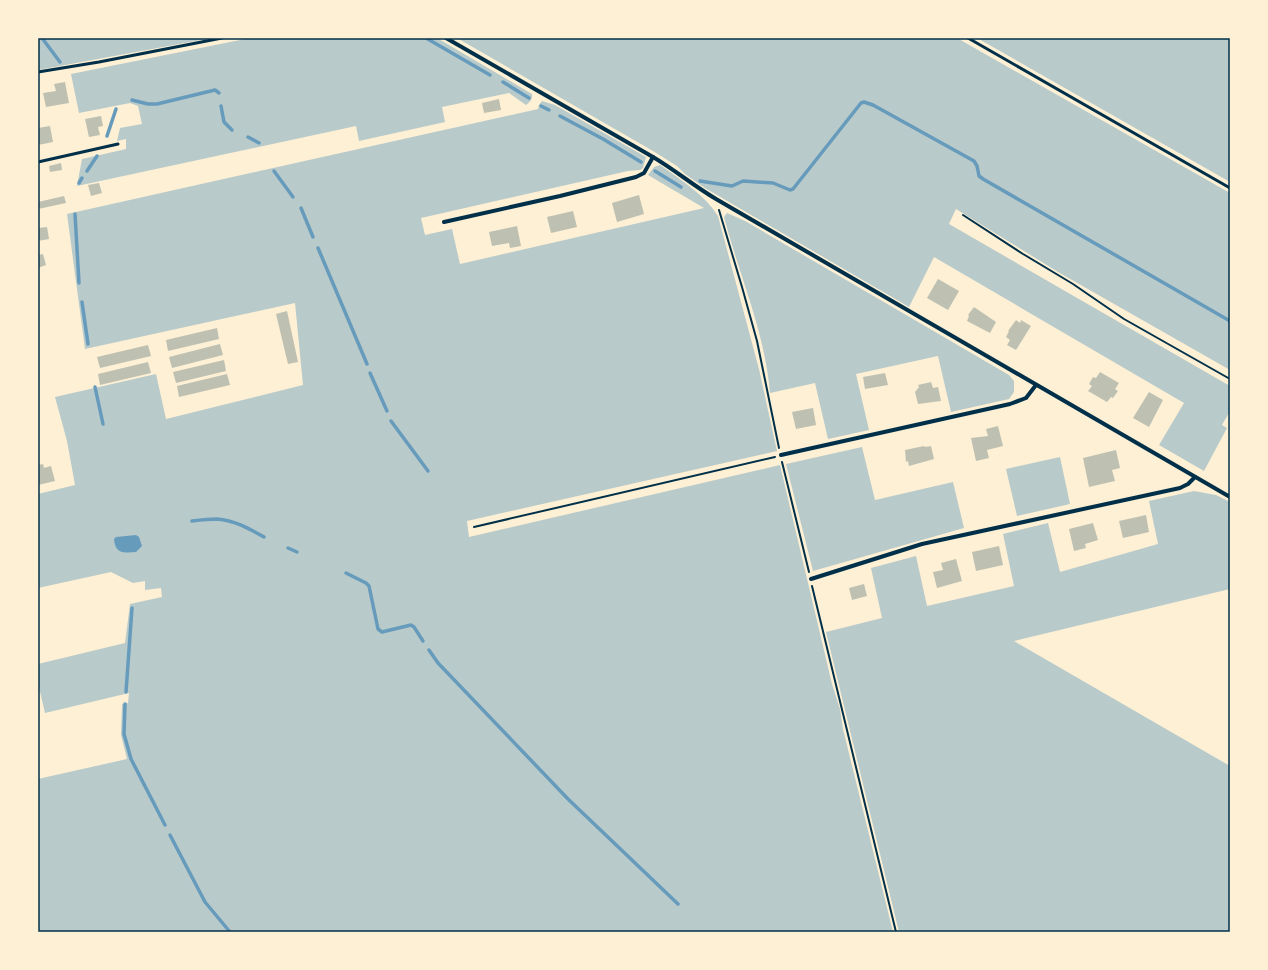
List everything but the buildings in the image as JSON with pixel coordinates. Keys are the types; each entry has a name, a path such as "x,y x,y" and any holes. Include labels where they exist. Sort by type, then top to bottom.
{"street":[{"path":"446,38 653,157 697,188 1230,497"},
{"path":"444,222 636,177 644,173 653,157"},
{"path":"781,455 1010,404 1026,398 1036,385"},
{"path":"811,579 922,544 1180,488 1188,484 1195,477"}],"lane":[{"path":"38,72 99,62 222,38"},
{"path":"968,38 1230,188"},
{"path":"38,162 118,144"}],"path":[{"path":"716,199 757,341 774,427 896,932"},
{"path":"963,215 1073,284 1124,319 1230,379"},
{"path":"474,527 781,455"}],"shaded area":[{"path":"38,38 212,38 38,70"},
{"path":"250,38 437,38 532,94 532,97 530,102 526,105 509,93 442,107 445,122 359,141 356,126 77,186 82,159 126,149 126,139 117,141 120,128 142,124 138,106 130,103 79,113 71,74"},
{"path":"457,38 957,38 1230,193 1230,370 1058,272 956,209 949,224 1230,386 1230,411 1222,425 1227,428 1204,471 1159,445 1184,403 934,257 909,307 705,188 685,174 677,166 653,151"},
{"path":"977,38 1230,38 1230,182"},
{"path":"542,101 555,105 646,157 643,168 640,170 628,171 421,218 425,235 452,229 460,264 704,208 648,175 654,167 660,165 699,194 718,216 759,369 777,451 467,521 469,537 780,465 893,932 38,932 38,779 127,759 121,735 122,704 128,703 129,693 45,713 38,683 38,664 125,643 130,604 162,597 161,588 145,590 145,581 133,583 111,572 38,588 38,494 75,485 67,441 55,397 156,374 166,419 303,385 295,303 85,349 67,214 538,109"},
{"path":"727,213 745,221 1009,375 1014,381 1014,392 1009,399 951,412 938,356 856,374 869,430 828,439 815,383 770,393 763,348 724,217"},
{"path":"862,447 875,500 953,482 964,528 813,571 786,464"},
{"path":"1060,457 1070,504 1017,516 1006,469"},
{"path":"1194,491 1216,495 1230,502 1230,589 1014,641 1230,766 1230,932 899,932 826,632 882,618 871,568 916,556 927,606 1014,586 1003,534 1048,523 1060,572 1158,544 1149,501"}],"water":[{"path":"136,535 139,537 142,546 136,552 121,552 116,548 114,539 116,537"}],"waterway":[{"path":"42,38 60,62"},
{"path":"426,38 490,75"},
{"path":"503,82 529,98"},
{"path":"132,100 148,104 157,104 215,90 219,93"},
{"path":"700,181 732,186 743,181 773,183 790,190 793,189 861,103 864,102 873,105 974,161 977,166 979,176 983,179 1230,321"},
{"path":"221,106 224,122 232,130"},
{"path":"541,106 549,110"},
{"path":"107,136 116,109"},
{"path":"560,116 603,139 641,162"},
{"path":"248,137 259,143"},
{"path":"87,171 97,156"},
{"path":"274,171 293,197"},
{"path":"655,171 681,187"},
{"path":"79,183 82,178"},
{"path":"301,208 313,237"},
{"path":"75,214 79,283"},
{"path":"318,248 367,364"},
{"path":"82,302 88,344"},
{"path":"370,373 387,411"},
{"path":"95,387 103,424"},
{"path":"391,421 428,471"},
{"path":"192,521 208,519 230,521 264,537"},
{"path":"288,548 297,552"},
{"path":"346,573 369,586 378,629 382,632 411,625 423,641"},
{"path":"126,692 132,608"},
{"path":"429,650 438,663 568,799 678,904"},
{"path":"125,704 124,734 131,759 165,825"},
{"path":"170,835 205,902 230,932"}]}
